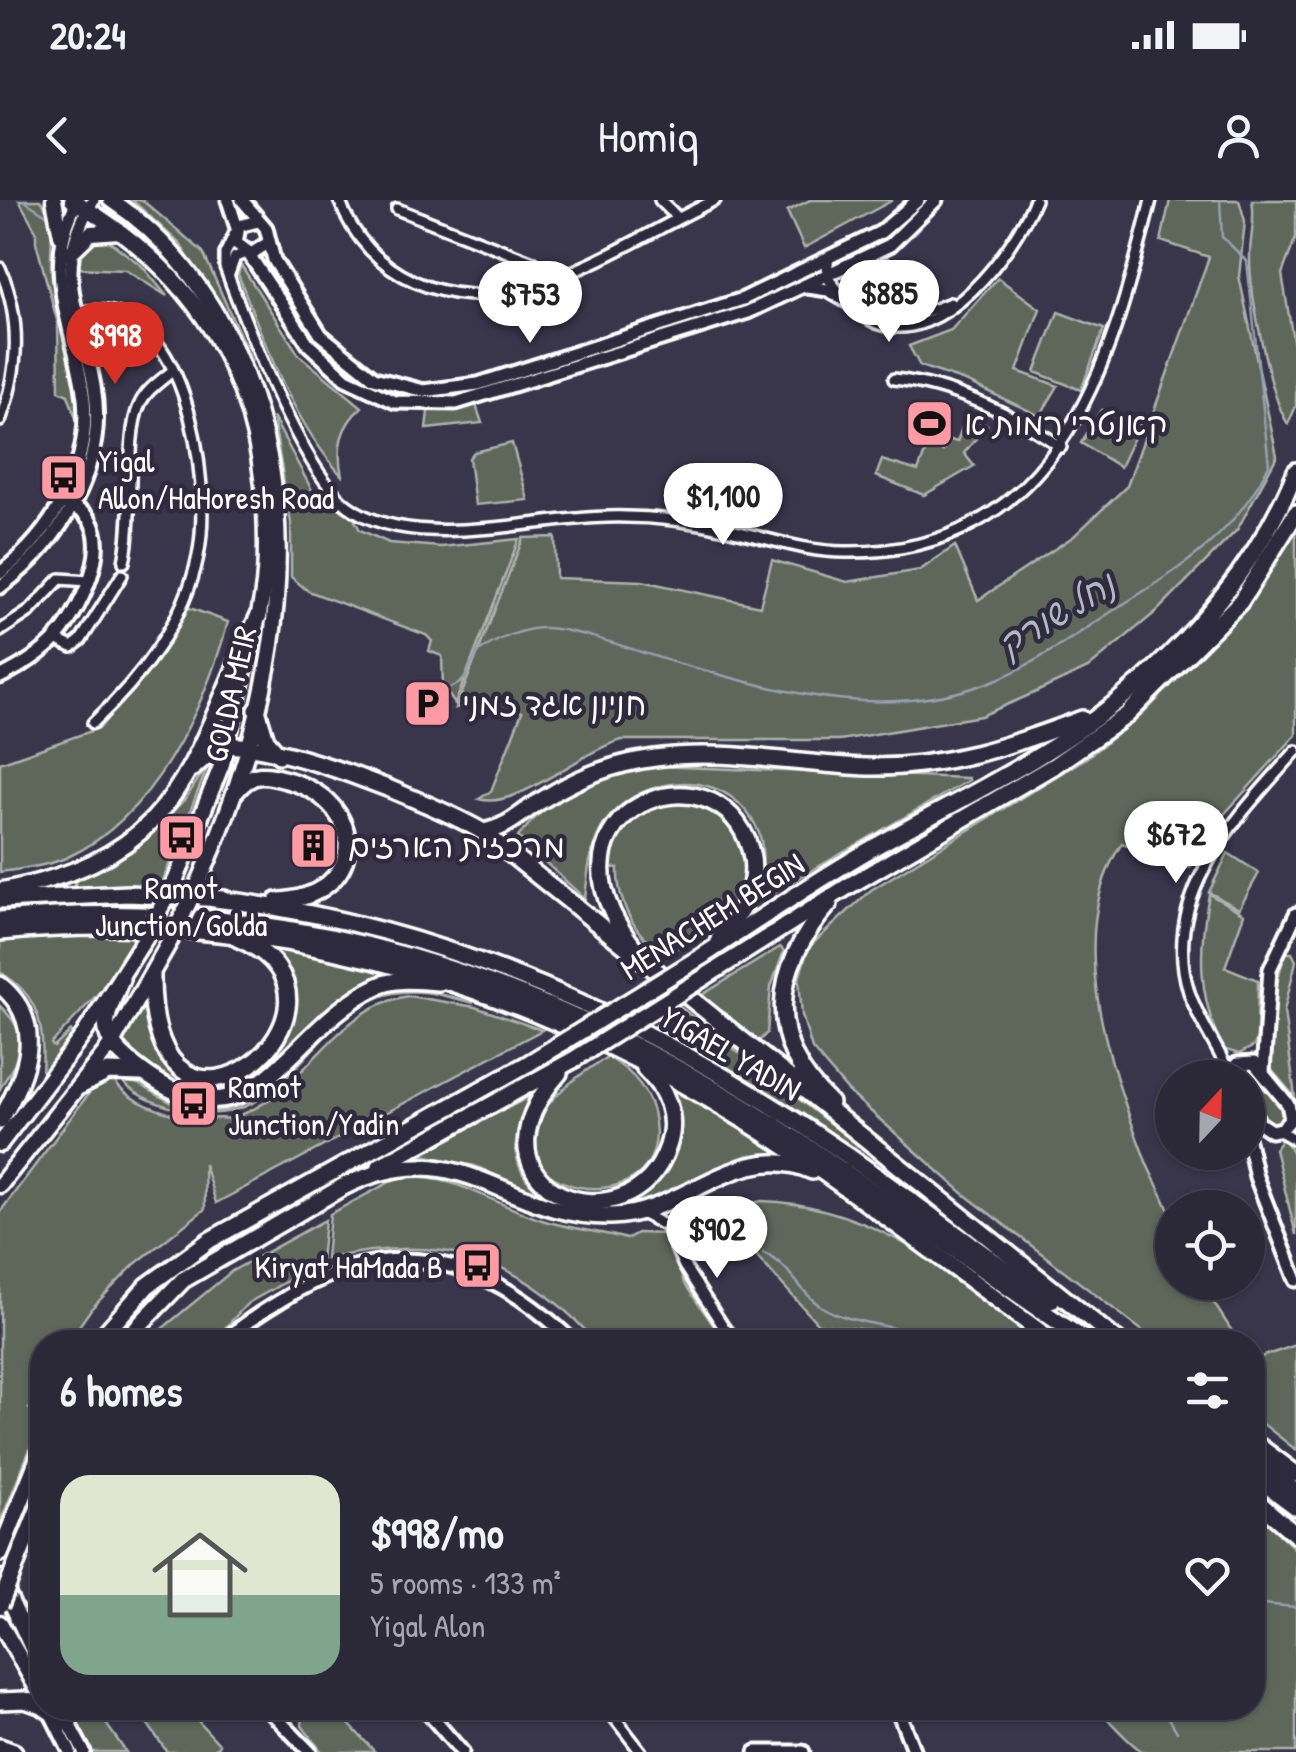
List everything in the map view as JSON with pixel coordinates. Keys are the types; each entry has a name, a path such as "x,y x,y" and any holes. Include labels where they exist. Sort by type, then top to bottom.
{"highway":[{"name":"MENACHEM BEGIN","path":"108,1330 147,1286 210,1240 529,1063 874,847 1066,738 1113,706 1177,644 1241,570 1272,523 1296,471"},
{"name":"MENACHEM BEGIN","path":"553,1075 847,887 1056,765 1127,715 1240,602 1296,512"},
{"path":"193,768 259,615"},
{"path":"483,832 513,823 540,801 584,777 659,757 866,766 944,762 1004,748 1113,706"},
{"path":"256,710 266,740 279,755"},
{"path":"0,891 58,879 115,852 148,827 208,752 227,744 249,746 410,795 483,832 1102,1330"},
{"path":"0,900 130,894 278,901 307,896 334,879 347,851 340,813 318,790 262,774 236,791"},
{"path":"654,972 611,915 600,882 602,855 612,832 650,800 680,794 711,801 734,819 749,845 753,871 746,900 704,955"},
{"path":"847,887 808,929 794,952 786,976 785,1028 811,1083 910,1178"},
{"name":"YIGAEL YADIN","path":"214,899 296,909 396,934 581,1004 713,1071 800,1124 1100,1330"},
{"name":"YIGAEL YADIN","path":"0,920 121,913 268,922 425,960 521,994 629,1043 817,1152 1071,1330"},
{"path":"0,932 117,928 223,934 336,948 457,983 630,1057 728,1110 873,1208 1038,1330"},
{"path":"152,975 156,1027 170,1059 195,1074 211,1078 250,1067 279,1032 286,1007 283,980 270,958 223,934"},
{"path":"121,979 106,1024 111,1045 143,1073 186,1096 234,1098 268,1080 340,1011 378,986 402,980 457,983"},
{"path":"0,985 24,1015 30,1043 24,1078 0,1121"},
{"path":"553,1075 526,1127 526,1161 542,1184 564,1198 614,1200 645,1182 670,1140 670,1111 663,1091 630,1057"},
{"path":"80,1086 108,1072 143,1073"},
{"path":"134,1330 160,1300 196,1272 341,1188 553,1075"},
{"path":"341,1188 376,1173 431,1166 470,1174 568,1211 600,1216 639,1213 683,1197 736,1169 782,1162 822,1176 873,1208"},
{"path":"1265,1451 1296,1474"},
{"path":"1265,1467 1296,1492"},
{"path":"0,1553 30,1478"},
{"path":"1265,1483 1296,1506"},
{"path":"1265,1508 1290,1529"},
{"path":"0,1604 30,1530"},
{"path":"18,1559 30,1551"},
{"path":"18,1619 30,1630"},
{"path":"0,1701 30,1701"},
{"path":"65,1720 70,1724"},
{"path":"0,1747 14,1752"}],"main road":[{"path":"54,200 62,235"},
{"name":"GOLDA MEIR","path":"0,1185 111,1045 200,880 236,791 249,746 280,581 277,503 263,421 242,362 211,305 178,258 111,200"},
{"path":"122,200 133,216"},
{"name":"GOLDA MEIR","path":"0,1144 121,979 176,879 227,744 259,615 266,535 260,454 248,406 228,356 201,310 121,232 82,202"},
{"path":"69,254 91,233 121,232"},
{"path":"0,1578 30,1644"},
{"path":"0,1623 30,1675"}],"street":[{"path":"228,200 236,244 247,253 309,345 346,379 395,402 424,406 502,392 717,323 867,256 911,227 936,200"},
{"path":"242,200 268,230 268,243 310,320 334,349 374,378 424,390 478,384 712,309 881,232 918,200"},
{"path":"339,200 368,252 419,284 484,294 549,280 716,200"},
{"path":"660,200 678,218"},
{"path":"804,287 828,290 874,321 904,326 938,316 966,296 1009,248 1035,200"},
{"path":"258,221 245,221 236,230 225,254 229,277 301,444 320,478 348,506 388,525 442,529 634,517 716,527 808,549 884,550 922,542 997,508 1031,481 1061,447 1087,406 1108,357 1151,200"},
{"path":"75,316 58,264 62,235 82,202"},
{"path":"0,586 45,548 68,508 85,411 69,254 82,202"},
{"path":"397,209 533,262 549,280"},
{"path":"229,277 232,260 258,252 268,243"},
{"path":"867,256 854,283 862,300 876,311 920,314 966,296"},
{"path":"829,258 826,276 847,301"},
{"path":"0,268 18,342 14,376 0,421"},
{"path":"75,316 109,313 138,320 146,328 171,372 199,446 204,505 198,556 182,604 153,654 121,697 93,723"},
{"path":"124,562 132,518 136,418 148,391 171,372"},
{"path":"894,379 950,392 1061,447"},
{"path":"0,678 55,639 89,581 96,545 68,508"},
{"path":"0,573 68,508"},
{"path":"55,639 72,647 81,640 109,602 122,575"},
{"path":"0,631 30,612 60,579 89,581"},
{"path":"1222,1060 1187,983 1186,935 1193,897 1221,838 1296,751"},
{"path":"1263,1060 1270,969 1296,914"},
{"path":"1284,934 1296,942"},
{"path":"1245,1060 1264,1042"},
{"path":"1218,1052 1238,1060"},
{"path":"1265,1076 1288,1104 1296,1137"},
{"path":"1291,1119 1259,1139 1256,1152 1296,1260"},
{"path":"1265,1126 1296,1137"},
{"path":"1254,1170 1296,1280"},
{"path":"671,1234 672,1217 683,1197"},
{"path":"639,1213 660,1219 692,1279 726,1330"},
{"path":"238,1330 315,1280 366,1262 415,1259 460,1268 510,1289 559,1330"},
{"path":"55,1720 70,1752"},
{"path":"279,1720 310,1752"},
{"path":"434,1720 462,1752"},
{"path":"616,1720 641,1752"},
{"path":"902,1720 914,1752"},
{"path":"70,1724 84,1752"},
{"path":"756,1752 803,1752"}],"green space":[{"path":"19,200 40,200 49,215 53,286 72,362 77,421 68,395 59,391 58,324 36,231"},
{"path":"132,200 142,200 203,252 252,362 180,244"},
{"path":"810,200 893,200 804,248 787,211"},
{"path":"1170,200 1239,200 1245,221 1239,276 1277,456 1237,530 1157,611 1088,668 981,716 840,740 622,740 512,796 479,799 491,791 522,712 487,697 456,708 523,538 555,537 556,578 642,581 760,606 772,560 847,582 920,570 955,546 978,600 1074,536 1127,486 1209,257 1161,241"},
{"path":"1252,200 1296,200 1296,237 1282,274 1296,358 1296,406 1288,424 1274,391 1257,317 1250,248"},
{"path":"104,237 142,266 167,296 125,270 75,268 75,255 86,239"},
{"path":"884,252 916,302 883,304 865,296 860,279 863,266"},
{"path":"241,265 299,355 362,407 342,438 342,476 309,431 281,380 238,274"},
{"path":"998,278 1040,309 1017,371 1058,386 1040,416 968,382 920,366 909,346 951,330"},
{"path":"1058,312 1104,329 1081,390 1035,372"},
{"path":"476,405 482,423 426,429 428,411"},
{"path":"1101,410 1141,422 1120,467 1081,443"},
{"path":"966,416 987,425 964,453 974,466 924,495 876,476 882,460 918,471 927,447 943,451 947,439 957,442"},
{"path":"273,417 313,492 353,517 360,530 389,543 441,547 519,539 455,704 443,687 442,656 429,651 432,641 426,635 308,591 291,577 291,523"},
{"path":"512,443 528,500 475,505 469,458 474,452"},
{"path":"1296,529 1296,735 1219,820 1190,868 1122,843 1104,879 1095,918 1098,1000 1107,1042 1118,1083 1159,1190 1155,1190 1155,1300 1212,1300 1231,1330 1141,1330 964,1194 849,1092 812,1049 802,1015 799,979 808,948 871,890 1086,758 1143,714 1246,608"},
{"path":"187,607 228,622 190,724 150,788 99,839 68,857 0,872 0,763 100,728 170,638"},
{"path":"209,763 160,888 74,887 76,880 135,850 186,798"},
{"path":"654,766 969,780 764,898 762,847 755,824 731,797 693,783 653,788 617,809 595,842 585,899 518,837 546,809 578,788"},
{"path":"679,800 722,819 744,849 746,867 743,886 718,926 699,927 672,953 649,942 639,932 625,908 618,868 605,867 632,822 650,809"},
{"path":"1228,853 1259,873 1239,909 1209,892"},
{"path":"1209,894 1244,914 1225,967 1258,980 1257,1038 1254,1046 1239,1054 1223,1049 1205,992 1202,954"},
{"path":"136,934 102,989 51,1044 54,1047 71,1031 75,1036 42,1076 38,1016 25,992 0,972 0,937"},
{"path":"272,945 399,973 365,985 260,1075 232,1089 201,1092 165,1082 116,1043 144,1005 157,1046 178,1072 204,1083 230,1082 256,1071 276,1051 288,1024 287,980 270,951"},
{"path":"780,947 784,951 771,987 767,1033 757,1043 702,995"},
{"path":"1285,953 1292,953 1296,961 1284,1011 1295,1097 1270,1068 1273,996"},
{"path":"416,989 435,994 389,994 351,1013 268,1094 244,1107 215,1113 181,1110 141,1096 121,1080 197,1111 243,1104 268,1090 334,1026 358,1007 384,994"},
{"path":"409,996 475,1007 542,1030 216,1203 204,1164 205,1209 135,1264 91,1309 76,1330 30,1330 30,1449 0,1523 0,1212 90,1092 113,1078 126,1093 158,1110 190,1118 229,1119 251,1128 240,1115 264,1103 340,1032 383,1003"},
{"path":"0,1006 18,1029 21,1048 0,1089"},
{"path":"679,1006 886,1167 877,1172 649,1031"},
{"path":"607,1057 633,1076 649,1101 655,1122 650,1160 627,1181 595,1188 563,1182 539,1164 533,1136 552,1100"},
{"path":"1265,1083 1287,1114 1284,1122 1276,1126 1265,1123"},
{"path":"666,1086 791,1158 754,1154 729,1163 676,1195 634,1206 591,1209 619,1204 669,1157"},
{"path":"535,1094 520,1123 516,1151 525,1177 549,1199 475,1166 418,1154"},
{"path":"1283,1137 1296,1159 1296,1235 1275,1149"},
{"path":"403,1175 423,1176 458,1185 563,1226 627,1239 637,1233 666,1234 684,1283 717,1330 584,1330 537,1288 507,1270 441,1251 367,1251 326,1259 330,1214"},
{"path":"762,1201 803,1205 878,1230 946,1270 1028,1330 867,1330 818,1324 737,1234 737,1206"},
{"path":"325,1220 321,1262 248,1303 223,1330 161,1330 232,1271"},
{"path":"1296,1345 1296,1450 1265,1425 1265,1356"},
{"path":"1265,1520 1296,1550 1296,1752 1143,1752 1108,1720 1265,1720"},
{"path":"74,1720 103,1720 126,1752 91,1752"},
{"path":"197,1720 220,1745 212,1752 167,1752 147,1723"},
{"path":"303,1720 345,1720 375,1752 322,1752 302,1726"}],"waterway":[{"path":"23,200 48,216"},
{"name":"נחל שורק","path":"451,687 462,681 483,649 511,635 540,628 587,636 795,693 877,702 959,692 1000,678 1057,648 1158,582 1221,533 1255,491 1269,465 1247,261 1222,237 1220,200"},
{"path":"763,1253 780,1264 822,1307 848,1318 902,1330"},
{"path":"1265,1604 1296,1607"},
{"path":"1170,1720 1177,1732"}],"place":[{"name":"קאנטרי רמות א","path":"929,423"},
{"name":"Yigal Allon/HaHoresh Road","path":"63,478"},
{"name":"חניון אגד זמני","path":"427,703"},
{"name":"Ramot Junction/Golda","path":"181,837"},
{"name":"מרכזית הארזים","path":"313,845"},
{"name":"Ramot Junction/Yadin","path":"193,1104"},
{"name":"Kiryat HaMada B","path":"478,1266"}]}
